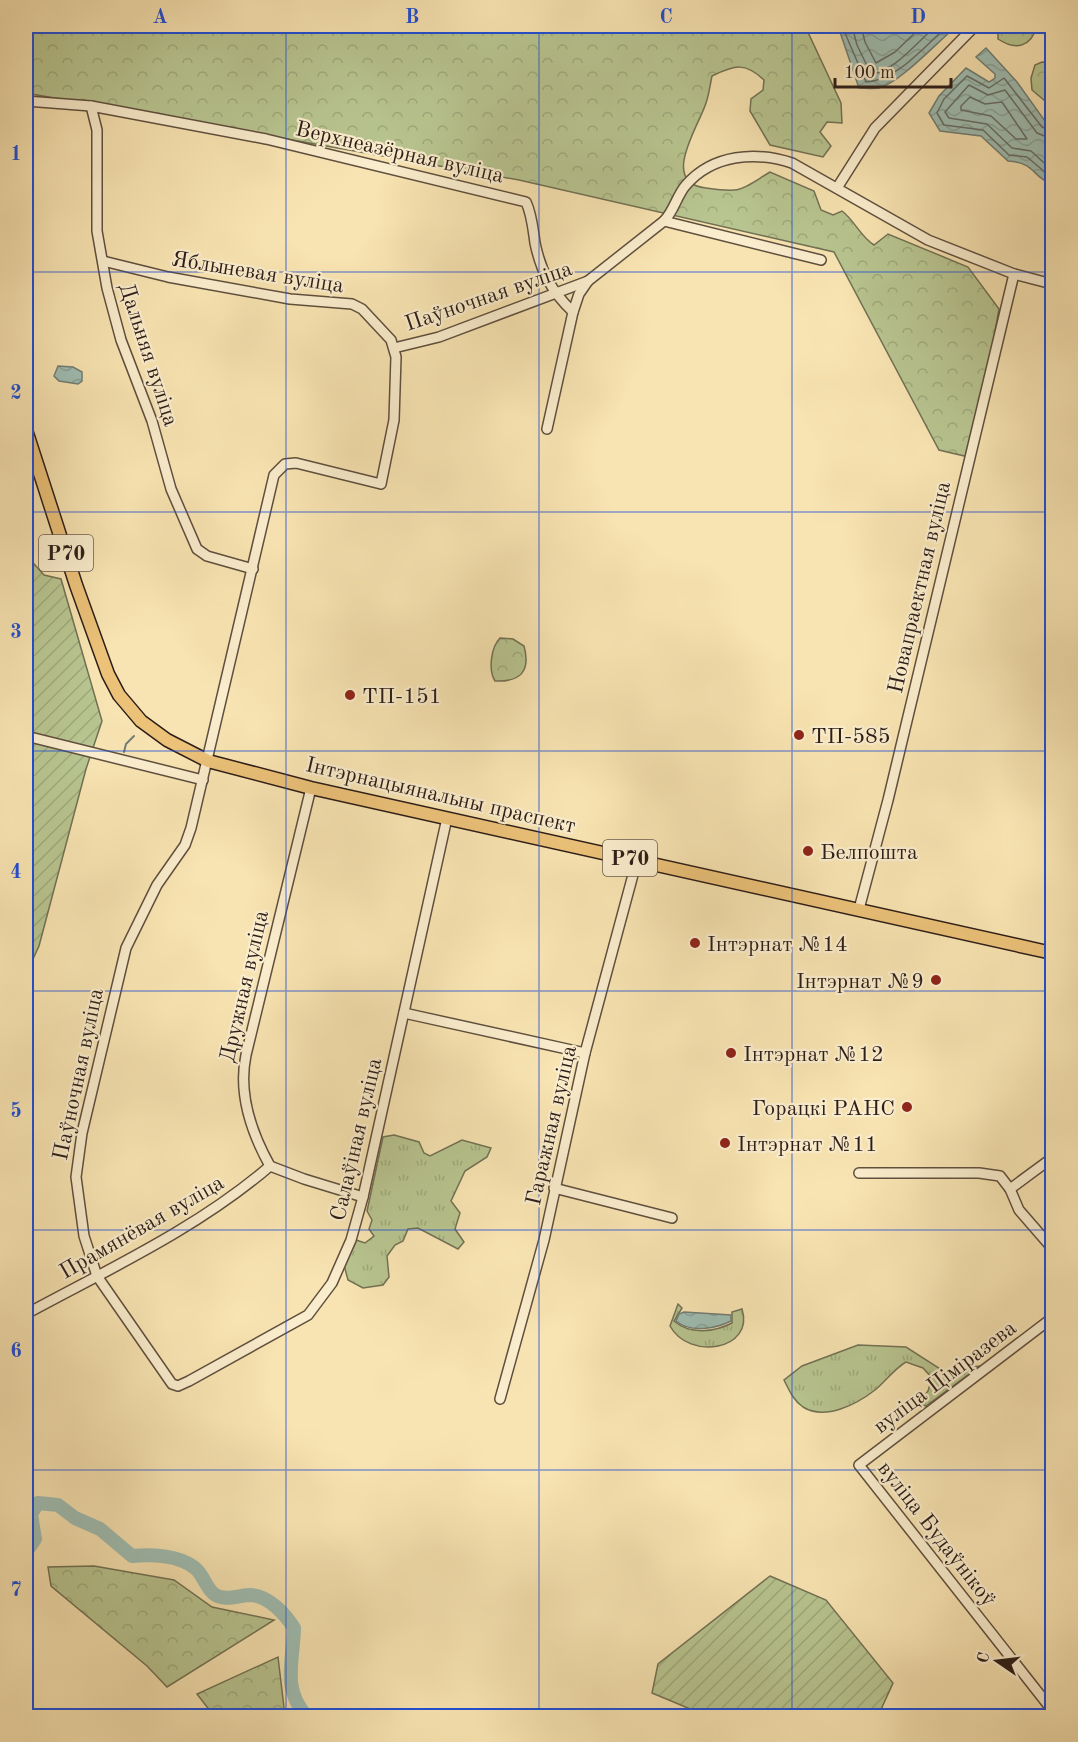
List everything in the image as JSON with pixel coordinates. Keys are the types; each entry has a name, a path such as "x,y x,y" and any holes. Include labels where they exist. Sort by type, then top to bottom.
{"main road":[{"name":"Р70","path":"26,430 76,585 108,674 119,695 141,721 167,740 208,760"},
{"name":"Інтэрнацыянальны праспект","path":"208,760 311,788 1053,953"}],"street":[{"path":"837,188 875,128 975,26"},
{"name":"Верхнеазёрная вуліца","path":"26,101 91,106 266,139 526,202 540,264 554,294 573,312"},
{"name":"Дальняя вуліца","path":"91,106 97,130 97,231 103,261 121,340 152,421 171,489 197,549 207,556 253,569"},
{"name":"Паўночная вуліца","path":"394,348 439,338 588,281 664,221 687,184 708,168 750,154 792,163 928,240 1014,274 1053,284"},
{"path":"664,221 821,260"},
{"name":"Яблыневая вуліца","path":"103,261 137,271 290,299 352,304 370,315 394,348"},
{"name":"Новапраектная вуліца","path":"859,909 888,800 1014,274"},
{"path":"547,429 573,312 579,294 588,281"},
{"path":"208,760 274,475 285,464 300,464 381,484 391,441 397,393 394,348"},
{"path":"26,736 203,780"},
{"name":"Паўночная вуліца","path":"178,1386 172,1384 156,1364 97,1276 84,1236 76,1177 82,1133 126,948 157,885 184,845 208,760"},
{"name":"Дружная вуліца","path":"270,1166 249,1117 243,1092 242,1074 311,788"},
{"name":"Салаўіная вуліца","path":"178,1386 308,1316 332,1283 351,1240 363,1197 435,862 447,818"},
{"name":"Гаражная вуліца","path":"500,1399 544,1240 585,1053 637,860"},
{"path":"404,1013 585,1053"},
{"path":"1010,1188 1053,1158"},
{"path":"270,1166 363,1197"},
{"name":"Прамянёвая вуліца","path":"26,1314 179,1232 241,1191 270,1166"},
{"path":"859,1173 979,1173 1000,1176 1010,1188 1019,1210 1053,1248"},
{"path":"554,1188 672,1218"},
{"name":"вуліца Ціміразева","path":"859,1465 1053,1318"},
{"name":"вуліца Будаўнікоў","path":"859,1465 1053,1710"}],"green space":[{"path":"26,26 805,26 841,103 842,123 827,122 820,132 831,146 823,157 770,145 750,111 751,99 763,90 764,80 751,70 739,67 727,69 712,76 706,103 686,152 685,176 692,184 706,188 734,190 746,187 770,172 814,191 821,210 833,215 842,211 874,245 888,234 968,267 999,309 973,458 939,450 834,252 519,180 26,93"},
{"path":"998,26 1037,26 1027,43 1017,46 998,39"},
{"path":"1042,62 1052,63 1052,107 1032,90 1031,78 1035,65"},
{"path":"26,555 44,575 61,579 102,721 86,769 39,946 26,974"},
{"path":"500,638 513,639 524,646 526,663 524,669 522,674 511,680 495,681 493,676 494,647"},
{"path":"394,1135 419,1142 424,1153 430,1156 462,1140 491,1148 487,1157 465,1171 451,1201 460,1213 455,1229 464,1242 458,1249 418,1228 408,1229 403,1241 395,1245 387,1256 389,1277 383,1285 363,1288 348,1280 344,1265 356,1240 365,1243 374,1236 369,1229 372,1220 367,1211 383,1137"},
{"path":"678,1304 682,1308 674,1321 687,1328 703,1331 732,1323 732,1312 742,1309 743,1323 739,1334 730,1342 718,1346 705,1347 691,1344 679,1337 670,1326"},
{"path":"858,1345 906,1347 951,1376 971,1367 980,1366 926,1406 918,1404 928,1391 932,1378 923,1368 906,1362 868,1395 850,1405 821,1412 803,1407 792,1395 784,1380 802,1366"},
{"path":"94,1566 174,1580 212,1607 274,1620 167,1687 147,1666 51,1586 48,1567"},
{"path":"770,1576 826,1600 893,1683 878,1716 707,1716 652,1693 658,1664"},
{"path":"278,1657 285,1716 214,1716 197,1694"}],"water":[{"path":"833,26 957,26 919,61 888,85 879,88 859,88 840,32"},
{"path":"986,48 1017,82 1047,124 1052,126 1052,184 1040,178 1024,164 1008,161 981,136 940,131 929,113 939,96 966,68 989,82 995,78 995,74 976,57"},
{"path":"58,366 73,367 82,372 82,381 78,384 59,381 54,376"},
{"path":"684,1312 731,1315 731,1321 710,1328 688,1327 676,1321 679,1314"}],"waterway":[{"path":"124,752 126,744 134,736"},
{"path":"26,1552 35,1539 31,1514 38,1503 58,1505 75,1518 100,1529 132,1556 165,1556 181,1560 198,1571 211,1591 218,1596 227,1598 251,1595 270,1602 294,1628 291,1685 306,1716"},
{"path":"26,1513 31,1514"}],"place":[{"name":"ТП-151","path":"350,695"},
{"name":"ТП-585","path":"799,735"},
{"name":"Белпошта","path":"808,851"},
{"name":"Інтэрнат №14","path":"695,943"},
{"name":"Інтэрнат №9","path":"936,980"},
{"name":"Інтэрнат №12","path":"731,1053"},
{"name":"Горацкі РАНС","path":"907,1107"},
{"name":"Інтэрнат №11","path":"725,1143"}]}
